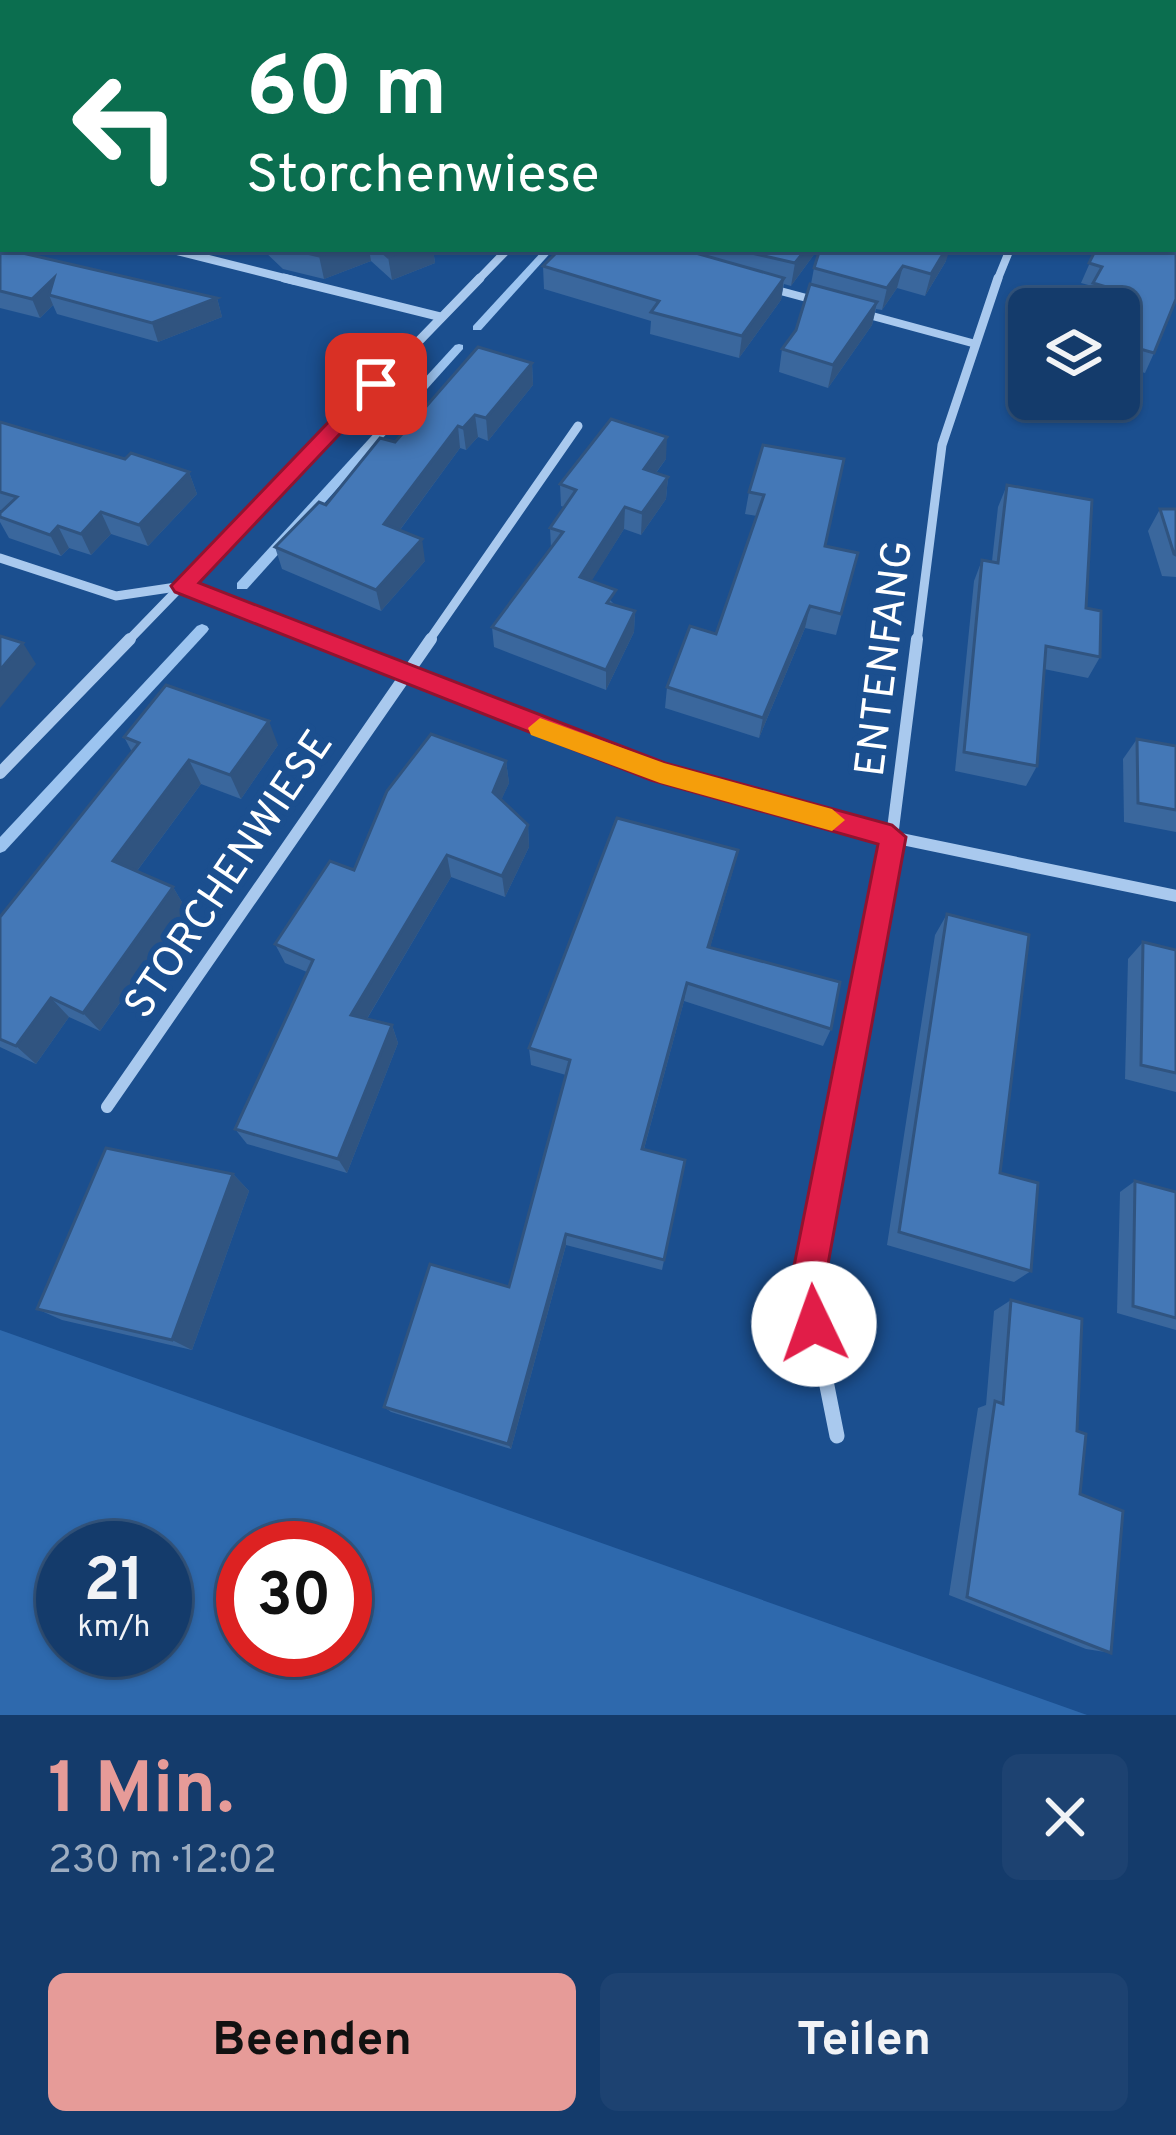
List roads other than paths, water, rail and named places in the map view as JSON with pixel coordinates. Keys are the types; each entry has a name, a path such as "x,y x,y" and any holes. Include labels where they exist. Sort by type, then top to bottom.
{"street":[{"path":"181,252 441,317"},
{"path":"0,773 505,252"},
{"name":"ENTENFANG","path":"836,1436 807,1286 892,837 943,445 971,343 1009,252"},
{"name":"STORCHENWIESE","path":"107,1107 578,426"},
{"path":"0,558 116,596 183,586 402,676 660,772 892,837 1176,896"}],"lane":[{"path":"757,284 821,302"},
{"path":"843,308 971,343"}],"waterway":[{"path":"477,328 546,252"},
{"path":"242,586 459,347"},
{"path":"0,847 202,629"}]}
